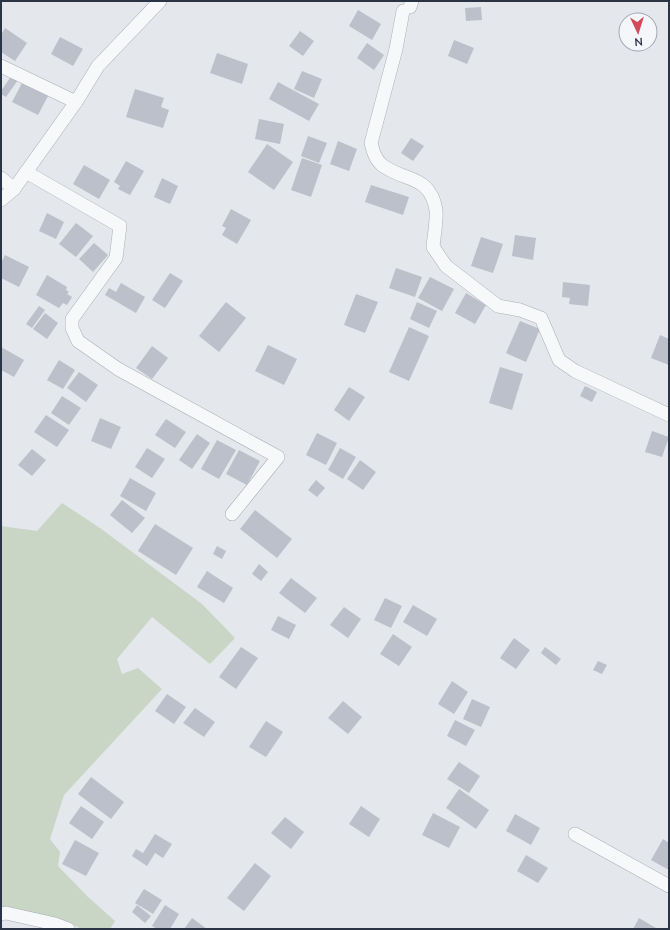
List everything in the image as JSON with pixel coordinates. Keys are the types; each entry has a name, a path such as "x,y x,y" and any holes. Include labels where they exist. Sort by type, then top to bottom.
{"street":[{"path":"1,200 14,189 76,102 98,66 160,1"},
{"path":"408,6 371,143 375,157 382,165 421,183 430,191 436,211 433,247 446,266 498,306 520,310 541,318 559,360 575,372 669,415"},
{"path":"1,66 76,102"},
{"path":"26,172 120,226 116,258 72,319 72,328 78,341 118,369 278,457 232,514"},
{"path":"1,178 14,189"},
{"path":"575,834 669,886"},
{"path":"1,914 6,913 34,919 68,929"}],"green space":[{"path":"62,503 100,528 202,604 235,638 210,664 152,617 117,659 122,674 138,668 162,689 64,795 50,839 60,852 58,866 88,897 115,921 110,929 82,929 64,921 1,908 1,526 37,531"}],"building":[{"path":"481,7 482,20 466,21 465,8"},
{"path":"358,10 381,24 372,40 349,26"},
{"path":"5,28 27,43 15,61 1,52 1,35"},
{"path":"300,31 314,41 303,56 289,46"},
{"path":"60,37 83,49 73,66 51,54"},
{"path":"454,40 474,48 467,64 448,56"},
{"path":"367,43 384,55 374,70 357,58"},
{"path":"217,53 248,64 242,84 210,73"},
{"path":"302,71 322,79 314,98 294,89"},
{"path":"12,75 18,80 6,97 1,94 1,91"},
{"path":"278,82 319,104 309,121 269,99"},
{"path":"22,83 48,96 38,115 12,102"},
{"path":"135,89 164,98 161,107 169,110 163,128 126,117"},
{"path":"259,119 284,124 280,144 255,139"},
{"path":"308,136 327,143 319,163 301,156"},
{"path":"411,138 424,146 413,161 401,153"},
{"path":"338,141 357,149 349,171 330,164"},
{"path":"267,144 293,162 274,190 248,172"},
{"path":"302,158 322,165 311,197 291,190"},
{"path":"126,161 144,171 130,195 118,189 120,186 114,182"},
{"path":"84,165 110,180 99,199 73,184"},
{"path":"162,178 178,186 170,204 154,197"},
{"path":"371,185 409,197 403,215 365,202"},
{"path":"231,209 251,220 237,244 222,235 226,228 222,226"},
{"path":"47,213 64,222 56,239 39,231"},
{"path":"76,223 93,236 76,257 59,244"},
{"path":"515,235 536,238 533,260 512,256"},
{"path":"481,237 503,244 493,273 471,266"},
{"path":"94,243 108,255 93,272 79,259"},
{"path":"5,255 29,267 19,287 1,278 1,263"},
{"path":"396,268 422,277 415,297 389,288"},
{"path":"170,273 183,281 165,308 152,300"},
{"path":"47,275 67,287 66,290 69,292 67,294 72,297 67,305 63,303 59,308 36,295"},
{"path":"430,277 454,289 442,311 418,298"},
{"path":"563,282 590,285 588,306 569,304 570,298 562,297"},
{"path":"121,283 145,297 136,313 105,295 109,288 116,292"},
{"path":"466,293 486,305 475,324 455,313"},
{"path":"356,294 378,302 365,333 344,325"},
{"path":"226,302 246,318 219,352 199,336"},
{"path":"417,302 437,311 429,328 410,319"},
{"path":"39,306 45,310 32,328 26,324"},
{"path":"45,313 58,323 47,339 33,329"},
{"path":"520,321 540,329 526,362 506,353"},
{"path":"409,327 429,336 409,381 389,372"},
{"path":"660,335 669,339 669,365 651,358"},
{"path":"268,345 297,359 284,385 255,371"},
{"path":"152,346 168,358 152,379 136,368"},
{"path":"1,347 24,360 14,377 1,370"},
{"path":"59,360 75,370 63,389 47,380"},
{"path":"500,367 523,374 512,410 489,403"},
{"path":"79,372 98,385 86,402 67,388"},
{"path":"585,386 597,392 592,402 580,396"},
{"path":"349,387 365,397 349,421 334,410"},
{"path":"62,396 81,408 69,425 51,413"},
{"path":"46,415 69,430 57,447 34,432"},
{"path":"100,418 121,427 111,449 91,441"},
{"path":"166,419 186,432 175,448 155,435"},
{"path":"652,431 669,437 662,457 645,452"},
{"path":"317,433 337,443 326,465 306,455"},
{"path":"197,434 210,443 192,469 179,460"},
{"path":"217,440 236,450 219,479 201,469"},
{"path":"147,448 165,459 152,478 135,467"},
{"path":"340,448 356,457 343,479 328,470"},
{"path":"32,449 46,460 32,476 18,465"},
{"path":"239,450 260,461 247,485 226,474"},
{"path":"360,460 376,472 363,490 347,479"},
{"path":"130,478 156,493 146,511 120,496"},
{"path":"316,480 325,488 317,497 308,490"},
{"path":"122,500 145,518 132,533 110,515"},
{"path":"255,510 292,539 277,558 240,529"},
{"path":"155,524 193,548 176,575 138,551"},
{"path":"217,546 226,551 222,559 213,554"},
{"path":"259,564 268,572 261,581 252,574"},
{"path":"207,571 233,588 224,603 197,587"},
{"path":"291,578 317,598 305,613 279,593"},
{"path":"385,598 402,606 391,628 374,620"},
{"path":"413,605 437,619 427,636 403,622"},
{"path":"344,607 361,619 348,638 330,625"},
{"path":"278,616 296,625 289,639 271,630"},
{"path":"393,634 412,647 399,666 380,654"},
{"path":"514,638 530,650 516,669 500,658"},
{"path":"241,647 258,658 236,689 219,677"},
{"path":"545,647 561,659 556,665 541,653"},
{"path":"598,661 607,665 602,674 593,670"},
{"path":"452,681 468,692 454,714 438,704"},
{"path":"167,694 186,707 174,724 155,711"},
{"path":"472,699 490,707 481,727 463,719"},
{"path":"343,701 362,717 348,734 328,718"},
{"path":"195,708 215,722 204,737 183,723"},
{"path":"455,720 475,730 466,746 447,736"},
{"path":"266,721 283,732 266,757 249,747"},
{"path":"459,762 480,776 469,793 447,779"},
{"path":"91,777 124,802 111,819 78,794"},
{"path":"459,789 489,810 476,829 446,808"},
{"path":"81,806 104,822 92,839 69,823"},
{"path":"361,806 380,819 369,837 349,824"},
{"path":"433,813 460,827 449,848 422,835"},
{"path":"515,814 540,828 531,845 506,831"},
{"path":"285,817 304,832 291,849 271,833"},
{"path":"155,834 172,844 163,858 155,853 147,866 132,856 136,849 143,853"},
{"path":"663,839 669,843 669,870 651,860"},
{"path":"75,840 99,853 86,876 62,864"},
{"path":"526,855 548,868 538,883 517,871"},
{"path":"255,863 271,876 244,911 227,898"},
{"path":"144,889 162,900 153,914 135,903"},
{"path":"137,905 151,916 145,923 132,912"},
{"path":"165,905 179,914 170,929 157,929 152,926"},
{"path":"192,918 207,929 184,929"},
{"path":"639,918 656,928 633,929"}]}
